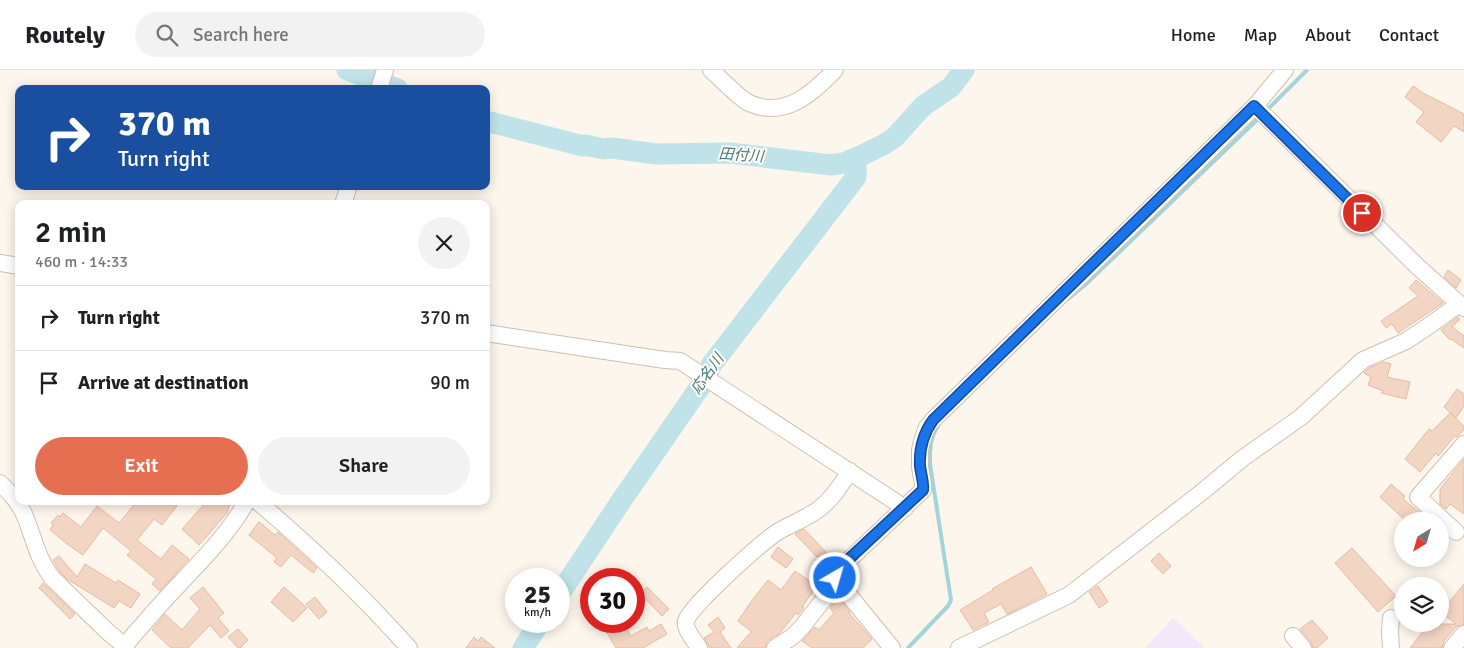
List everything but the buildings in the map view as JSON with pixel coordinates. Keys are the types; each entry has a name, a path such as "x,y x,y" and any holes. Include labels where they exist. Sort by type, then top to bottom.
{"street":[{"path":"380,85 385,70"},
{"path":"711,70 747,102 773,109 798,101 817,88 835,70"},
{"path":"892,648 833,575 923,490 920,450 928,427 1254,106 1286,70"},
{"path":"959,648 1068,595 1243,458 1302,417 1363,360 1406,341 1462,306 1416,266 1254,106"},
{"path":"0,263 15,265"},
{"path":"490,334 680,361 905,508"},
{"path":"1456,532 1418,497 1464,444"},
{"path":"699,648 686,626 686,621 692,611 758,546 778,532 818,510 835,494 850,471"},
{"path":"0,483 15,499"},
{"path":"19,505 44,568 52,578 125,647 131,637 159,605 229,529 244,505"},
{"path":"262,505 347,582 410,648"},
{"path":"775,648 792,637 838,581"},
{"path":"1391,618 1391,648"},
{"path":"1452,648 1464,634"}],"shaded area":[{"path":"1173,618 1205,648 1145,648"}],"waterway":[{"name":"田付川","path":"347,70 387,85"},
{"name":"田付川","path":"490,122 583,146 604,149 612,148 656,154 730,153 831,165 844,163 856,158 895,137 923,106 951,87 964,70"},
{"path":"1266,111 1307,70"},
{"path":"1068,299 1086,284 1261,116"},
{"name":"応名川","path":"570,578 702,384 712,364 856,177 856,158"},
{"path":"908,648 948,606 951,600 930,464 932,439 938,426"},
{"name":"応名川","path":"523,648 533,633"}],"route":[{"path":"835,578 833,575 836,571 923,490 920,450 928,427 940,412 1254,106 1362,213"}]}
